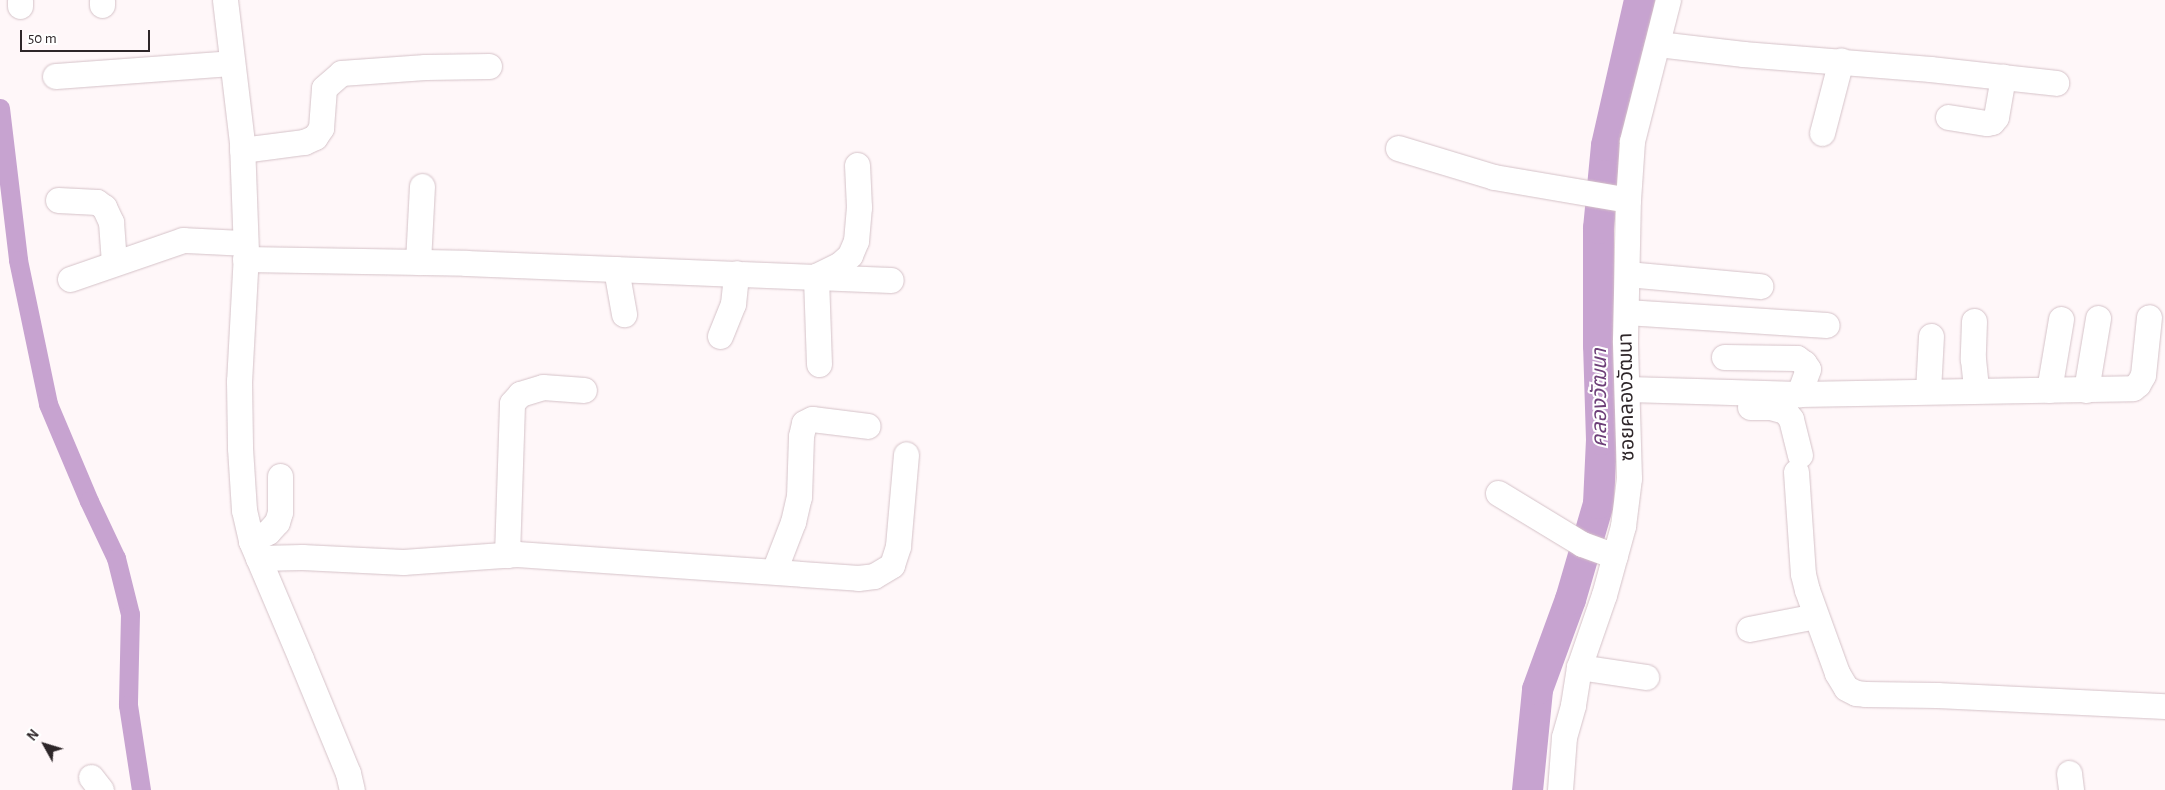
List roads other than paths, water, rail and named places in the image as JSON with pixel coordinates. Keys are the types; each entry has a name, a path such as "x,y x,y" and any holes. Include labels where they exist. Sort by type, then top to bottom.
{"street":[{"path":"225,0 242,150 245,251 239,381 240,448 244,510 254,550 348,773 352,790"},
{"name":"ซอยคลองวัฒนา","path":"1560,790 1564,737 1573,704 1579,667 1610,555 1624,526 1630,478 1626,312 1627,274 1609,196 1632,141 1668,0"},
{"path":"1658,44 1743,54 1841,60 2056,83"},
{"path":"1822,133 1841,60"},
{"path":"55,76 232,63"},
{"path":"242,150 304,142 316,137 320,128 324,88 341,73 417,67 489,66"},
{"path":"1948,117 1987,123 1992,122 1996,117 2003,77"},
{"path":"1398,148 1494,177 1609,196"},
{"path":"816,276 839,265 850,255 856,241 859,207 856,165"},
{"path":"418,262 422,186"},
{"path":"58,200 97,202 104,207 111,222 114,263"},
{"path":"70,279 183,240 245,251 418,262 891,280"},
{"path":"616,269 624,314"},
{"path":"720,336 733,304 736,273"},
{"path":"1627,274 1760,286"},
{"path":"816,276 820,364"},
{"path":"1626,312 1827,325"},
{"path":"1628,397 1976,390 2118,390 2132,388 2138,384 2142,375 2149,317"},
{"path":"2086,390 2098,318"},
{"path":"2049,390 2061,319"},
{"path":"1974,322 1973,359 1976,390"},
{"path":"1928,391 1931,336"},
{"path":"1724,357 1796,358 1808,368 1799,394"},
{"path":"507,555 512,404 520,394 542,387 584,390"},
{"path":"1628,397 1770,407 1785,412 1791,419 1798,463 1803,574 1837,673 1846,688 1856,694 2165,706"},
{"path":"774,572 794,522 799,497 801,436 804,423 812,419 868,426"},
{"path":"254,550 302,557 403,562 507,555 858,578 874,576 892,565 898,546 906,454"},
{"path":"254,550 277,522 280,512 280,476"},
{"path":"1498,493 1582,544 1610,555"},
{"path":"1749,629 1816,616"},
{"path":"1579,667 1646,677"}],"waterway":[{"name":"คลองวัฒนา","path":"1527,790 1537,689 1570,599 1598,503 1601,439 1598,345 1598,228 1606,145 1639,0"},
{"path":"0,108 18,260 48,404 89,501 116,558 130,614 128,705 141,790"}]}
